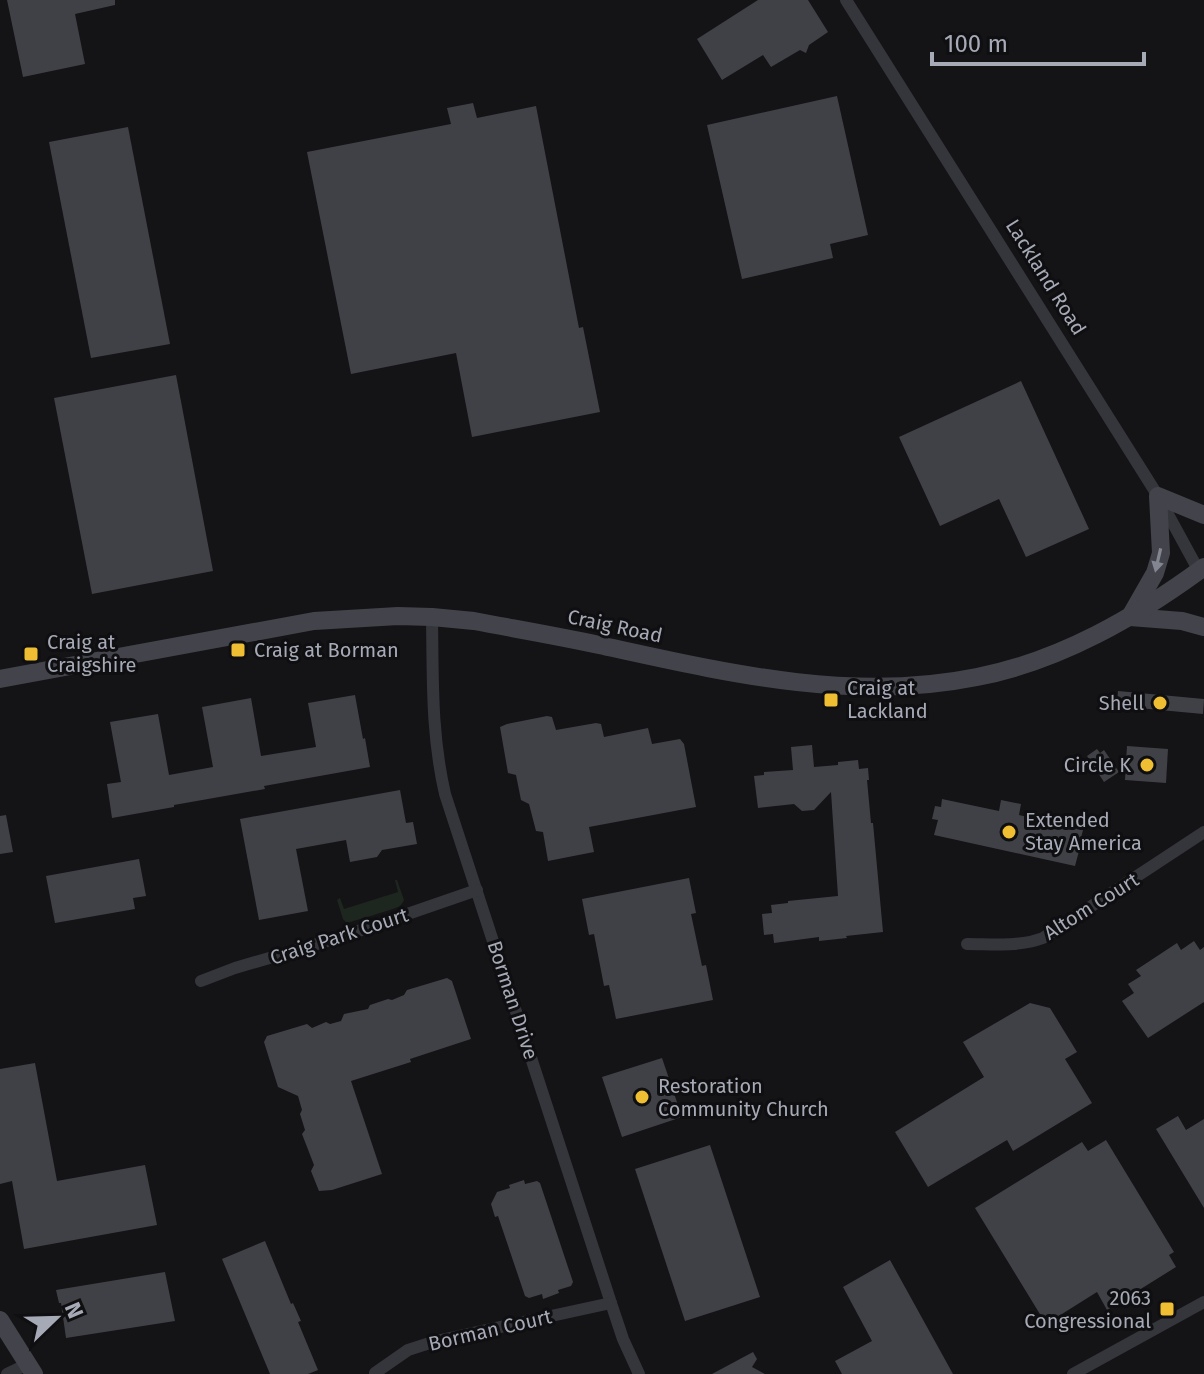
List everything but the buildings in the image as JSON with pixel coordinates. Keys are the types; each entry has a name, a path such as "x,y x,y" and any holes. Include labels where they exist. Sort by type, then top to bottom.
{"main road":[{"path":"1204,515 1158,496 1161,553 1155,573 1130,617 1182,621 1204,627"},
{"name":"Craig Road","path":"0,679 314,621 376,616 474,621 767,679 859,687 931,683 976,677 1074,645 1130,617 1202,572"},
{"path":"0,1320 31,1369"}],"street":[{"name":"Lackland Road","path":"846,0 1158,496 1202,572"},
{"name":"Borman Drive","path":"432,617 432,697 438,764 445,794 623,1339 639,1374"},
{"name":"Altom Court","path":"967,944 1030,943 1043,938 1204,832"},
{"name":"Craig Park Court","path":"201,981 477,890"},
{"path":"1073,1374 1204,1302"},
{"name":"Borman Court","path":"375,1373 408,1350 436,1341 611,1303"},
{"path":"7,1374 31,1369"}],"shaded area":[{"path":"395,880 404,900 400,906 347,923 343,919 337,900 340,898 344,909 398,892"}],"place":[{"name":"Craig at Borman","path":"238,650"},
{"name":"Craig at Craigshire","path":"31,654"},
{"name":"Craig at Lackland","path":"831,700"},
{"name":"Shell","path":"1160,703"},
{"name":"Circle K","path":"1147,765"},
{"name":"Extended Stay America","path":"1009,832"},
{"name":"Restoration Community Church","path":"642,1097"},
{"name":"2063 Congressional","path":"1167,1309"}]}
